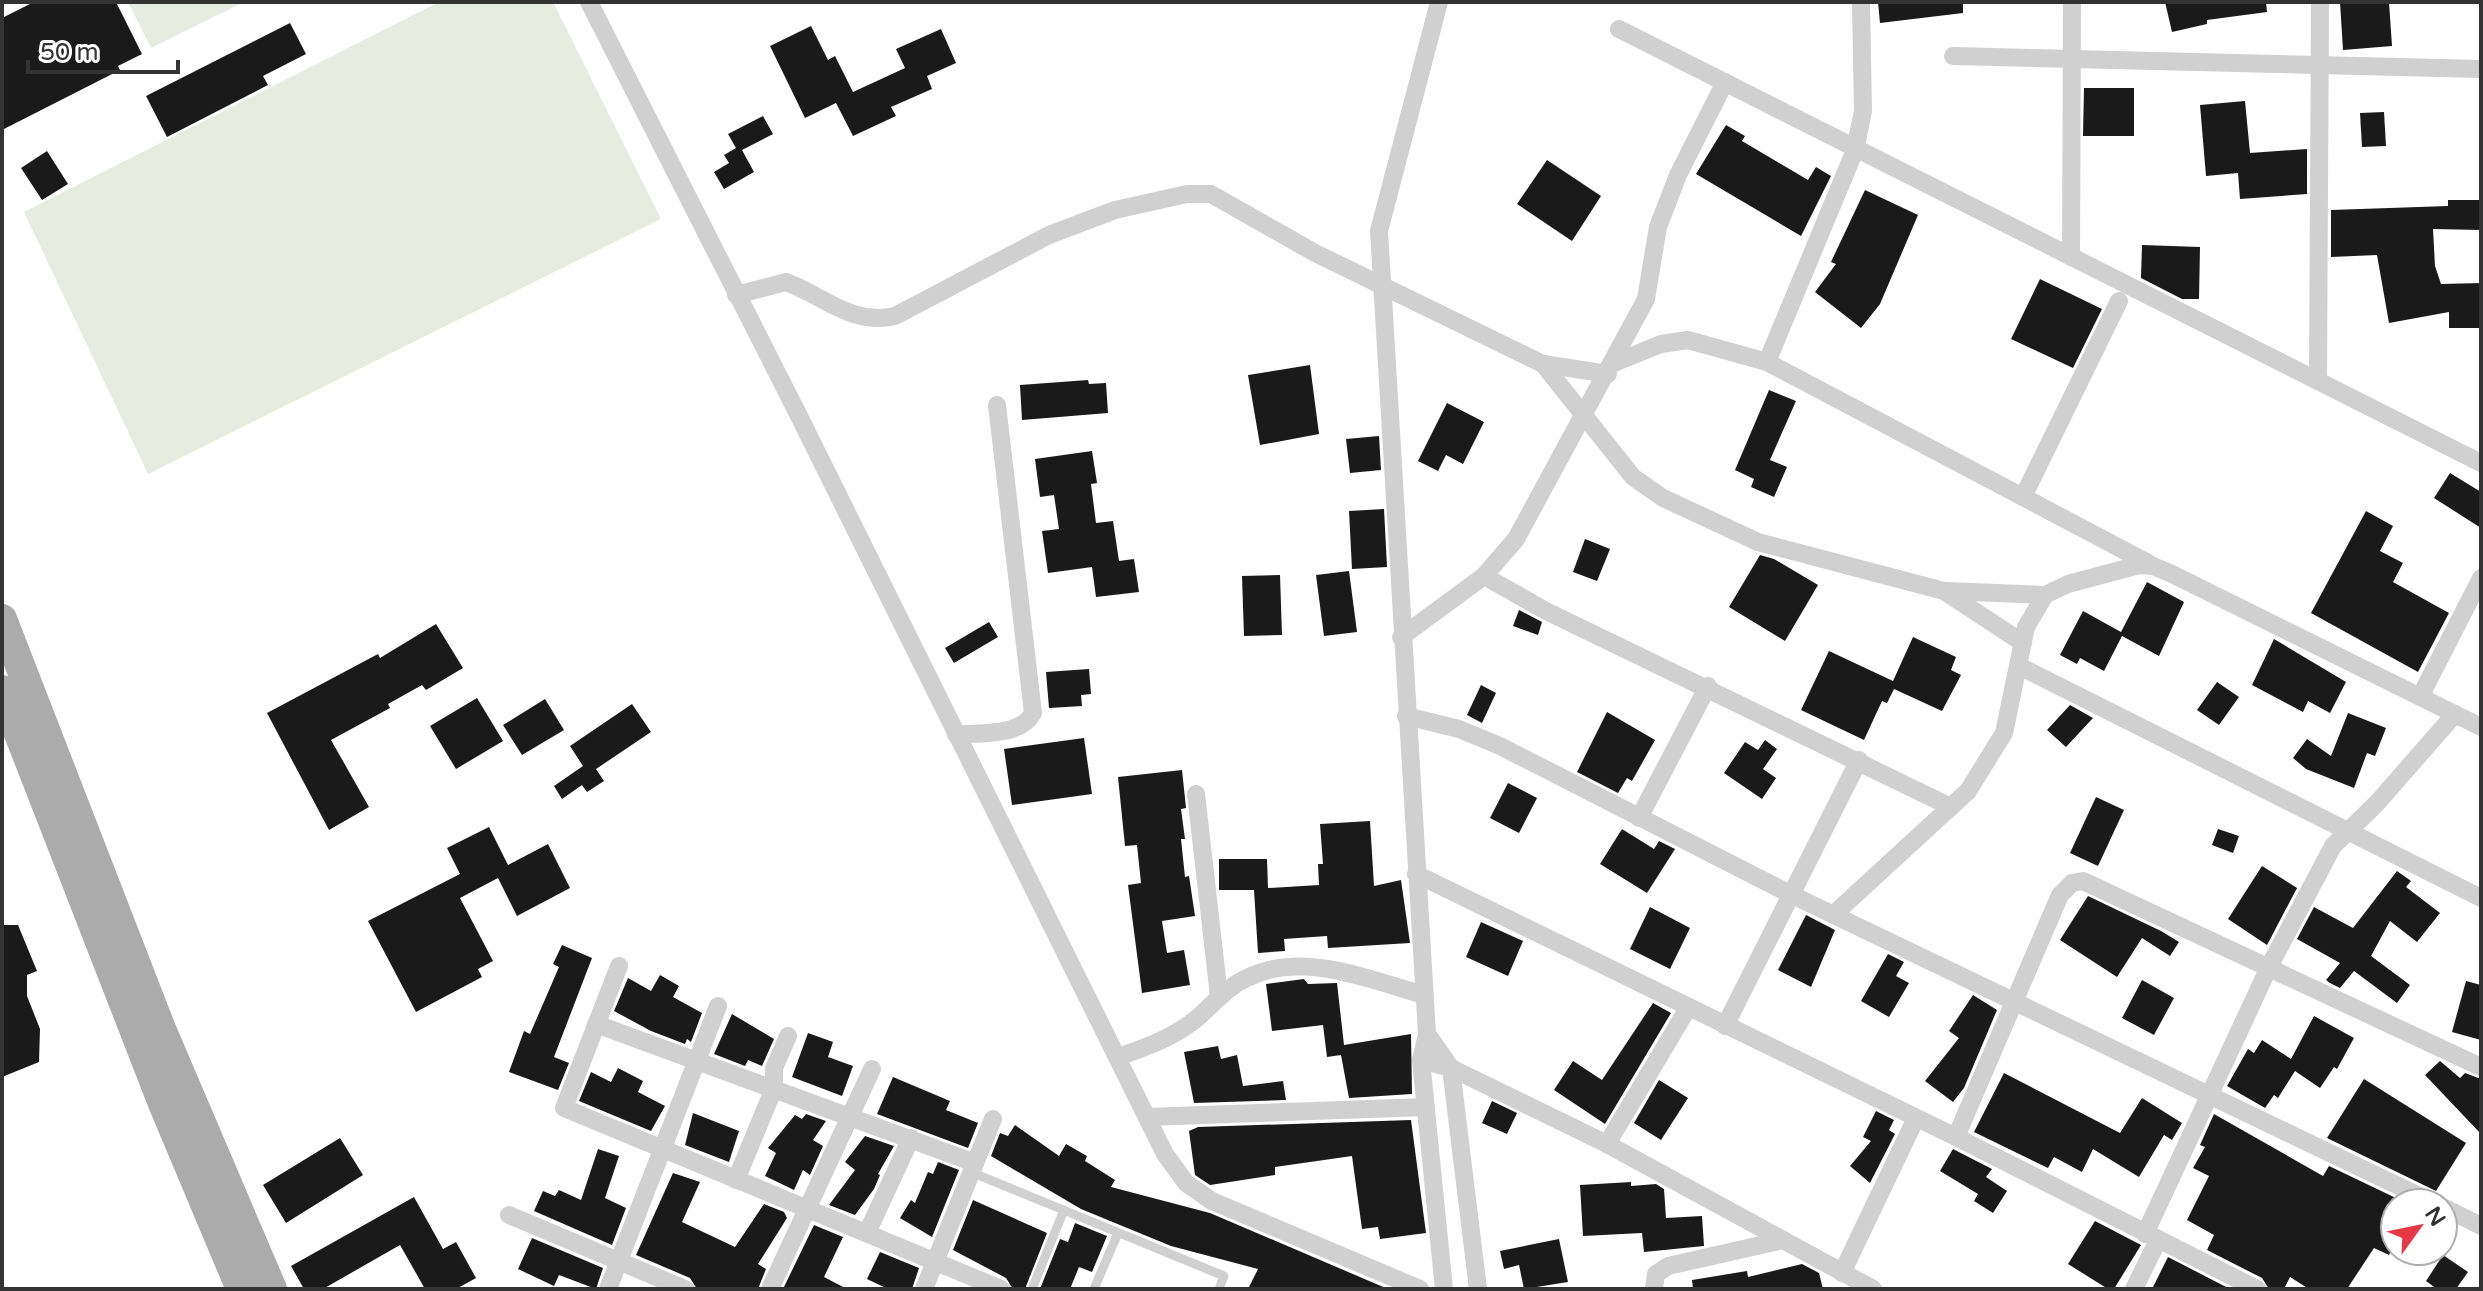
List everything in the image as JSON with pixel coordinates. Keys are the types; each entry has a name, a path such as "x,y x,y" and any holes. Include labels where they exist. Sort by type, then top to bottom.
{"main road":[{"path":"2,619 178,1103 241,1289"},
{"path":"2,690 178,1103 272,1289"}],"street":[{"path":"589,2 1165,1154 1186,1183 1212,1201 1420,1289"},
{"path":"1439,2 1379,231 1427,1034 1421,1060 1444,1289"},
{"path":"1767,362 1855,150 1863,111 1861,2"},
{"path":"2071,257 2072,2"},
{"path":"2318,381 2320,2"},
{"path":"1619,29 2481,463"},
{"path":"1953,56 2481,69"},
{"path":"1401,637 1484,576 1516,539 1646,299 1658,227 1678,175 1725,82"},
{"path":"736,295 786,282 856,316 877,320 895,316 1049,235 1115,210 1187,194 1211,194 1229,201 1315,253 1543,364 1611,368 1661,344 1688,340 1767,362 2153,566 2481,727"},
{"path":"2023,497 2119,301"},
{"path":"1543,364 1633,477 1663,498 1758,542 1944,591 2045,595 2115,569 2153,566"},
{"path":"956,735 1017,729 1027,725 1033,713 997,405"},
{"path":"1484,576 1546,611 1708,686 1951,807"},
{"path":"2420,697 2481,578"},
{"path":"1944,591 2023,643"},
{"path":"1833,915 1968,791 2004,733 2026,627 2045,595"},
{"path":"2019,666 2481,898"},
{"path":"1639,818 1708,686"},
{"path":"2134,1289 2208,1094 2269,967 2333,846 2377,803 2455,714"},
{"path":"1406,716 1459,729 1500,746 1790,894 2401,1187"},
{"path":"1725,1026 1859,760"},
{"path":"1196,794 1219,996"},
{"path":"1416,874 1956,1137 2257,1289"},
{"path":"1956,1137 2060,895 2072,883 2083,881 2481,1067"},
{"path":"619,966 564,1108 1001,1289"},
{"path":"1118,1057 1172,1035 1193,1022 1219,996 1250,976 1281,969 1323,967 1424,995"},
{"path":"608,1289 718,1006"},
{"path":"1607,1144 1688,1008"},
{"path":"596,1024 911,1138 973,1168"},
{"path":"1427,1034 1451,1068 1478,1289"},
{"path":"736,1180 774,1088 774,1068 788,1036"},
{"path":"1421,1060 1451,1068 1607,1144 1873,1289"},
{"path":"770,1289 848,1114 872,1069"},
{"path":"1147,1117 1426,1107"},
{"path":"1842,1273 1916,1118"},
{"path":"924,1289 993,1119"},
{"path":"867,1233 911,1138"},
{"path":"509,1215 685,1289"},
{"path":"2459,1215 2481,1226"},
{"path":"1654,1289 1656,1274 1668,1266 1783,1240"}],"lane":[{"path":"973,1168 1064,1210 1224,1276 1219,1289"},
{"path":"1032,1289 1064,1210"},
{"path":"1094,1289 1118,1233"}],"shaded area":[{"path":"128,2 244,2 151,48"},
{"path":"439,2 553,2 661,219 148,474 24,212"}],"building":[{"path":"34,2 116,2 142,54 118,66 120,70 2,130 2,18"},
{"path":"1878,2 1963,2 1963,13 1880,23"},
{"path":"2165,2 2266,2 2267,12 2207,20 2207,24 2172,32"},
{"path":"2340,2 2389,2 2392,46 2343,50"},
{"path":"290,23 306,54 263,76 268,85 167,137 146,96"},
{"path":"811,26 828,60 835,56 853,92 905,68 896,49 941,29 956,63 927,76 932,89 891,107 896,116 853,136 836,103 805,118 770,46"},
{"path":"2084,88 2134,88 2134,136 2083,136"},
{"path":"2245,101 2250,153 2307,149 2307,194 2240,199 2238,173 2206,176 2200,105"},
{"path":"2384,112 2386,146 2362,147 2360,113"},
{"path":"763,116 773,134 742,150 754,172 724,189 714,172 729,163 724,155 736,148 728,134"},
{"path":"1726,125 1745,136 1742,141 1808,180 1816,167 1831,176 1801,236 1696,174"},
{"path":"47,151 68,184 42,200 21,168"},
{"path":"1547,160 1601,196 1572,241 1517,204"},
{"path":"1865,190 1918,215 1880,304 1861,328 1815,292 1836,264 1831,262"},
{"path":"2448,200 2481,200 2481,230 2433,229 2435,266 2441,284 2481,283 2481,328 2449,328 2449,312 2389,323 2377,255 2331,257 2331,210 2448,206"},
{"path":"2142,245 2200,247 2199,299 2182,299 2141,278"},
{"path":"2040,279 2102,309 2073,368 2011,339"},
{"path":"1310,365 1319,434 1260,445 1248,375"},
{"path":"1088,380 1089,384 1106,383 1108,413 1022,420 1020,385"},
{"path":"1769,390 1796,401 1770,460 1787,467 1774,497 1751,487 1754,479 1735,470"},
{"path":"1447,403 1484,422 1463,464 1446,455 1438,471 1418,461"},
{"path":"1379,436 1381,470 1350,473 1346,439"},
{"path":"1092,451 1097,483 1091,484 1096,523 1113,521 1119,561 1134,559 1139,592 1096,597 1092,567 1048,573 1042,531 1059,529 1054,495 1040,497 1035,459"},
{"path":"2450,473 2481,492 2481,528 2434,498"},
{"path":"1384,509 1387,567 1352,569 1349,511"},
{"path":"2366,511 2393,526 2380,551 2403,563 2393,582 2449,613 2418,672 2311,613"},
{"path":"1585,539 1610,549 1597,581 1573,572"},
{"path":"1760,555 1774,559 1818,585 1785,641 1729,607"},
{"path":"1349,571 1357,632 1324,636 1316,575"},
{"path":"1280,575 1282,635 1244,636 1242,576"},
{"path":"2147,582 2184,602 2159,656 2122,636 2104,671 2080,658 2077,664 2060,655 2083,611 2121,632"},
{"path":"1519,610 1542,622 1538,635 1513,626"},
{"path":"989,622 998,637 954,663 945,648"},
{"path":"436,624 463,668 426,690 422,685 388,704 390,708 331,740 369,807 329,830 267,713 378,654 380,658"},
{"path":"1913,637 1956,657 1951,670 1961,675 1942,711 1894,689 1887,703 1882,701 1864,740 1801,710 1829,651 1893,681"},
{"path":"2274,639 2346,682 2330,713 2308,701 2303,712 2252,685"},
{"path":"1089,669 1091,694 1081,695 1082,706 1049,708 1046,672"},
{"path":"2217,682 2239,697 2219,725 2197,710"},
{"path":"1481,685 1496,693 1482,723 1467,715"},
{"path":"477,698 503,741 456,769 430,726"},
{"path":"545,699 564,730 522,755 503,725"},
{"path":"632,704 651,732 596,769 604,781 587,792 582,785 562,799 554,786 583,766 570,746"},
{"path":"2070,705 2093,718 2066,747 2047,730"},
{"path":"1607,712 1655,740 1632,781 1627,778 1618,793 1577,772"},
{"path":"2348,713 2386,728 2375,756 2367,753 2354,788 2306,769 2293,758 2307,739 2331,756"},
{"path":"1084,738 1092,794 1012,805 1004,749"},
{"path":"1765,740 1777,749 1763,769 1776,778 1762,799 1724,773 1745,742 1758,750"},
{"path":"1182,770 1186,808 1181,809 1185,839 1181,839 1185,877 1189,876 1195,916 1162,921 1167,953 1184,950 1190,985 1142,993 1128,885 1141,883 1137,845 1125,846 1118,777"},
{"path":"1508,783 1537,798 1519,833 1490,818"},
{"path":"2096,797 2124,810 2098,866 2070,853"},
{"path":"1370,821 1374,886 1401,880 1410,943 1328,948 1327,936 1284,939 1285,951 1258,953 1254,890 1219,890 1219,859 1267,859 1268,888 1319,885 1318,864 1323,864 1320,824"},
{"path":"489,827 508,865 548,844 570,888 517,916 498,878 460,898 493,961 478,969 482,977 416,1012 368,921 460,874 447,848"},
{"path":"1622,829 1654,849 1659,841 1675,849 1647,893 1600,864"},
{"path":"2218,829 2239,836 2233,853 2212,845"},
{"path":"2262,866 2297,888 2267,945 2228,919"},
{"path":"2397,871 2411,881 2406,887 2440,913 2417,942 2390,921 2371,956 2410,985 2397,1003 2354,971 2340,988 2330,983 2326,980 2340,963 2297,939 2314,907 2353,928"},
{"path":"2088,896 2179,942 2170,956 2142,938 2117,977 2060,940"},
{"path":"1650,907 1690,928 1670,969 1630,949"},
{"path":"1806,915 1835,930 1811,987 1778,970"},
{"path":"1481,922 1523,941 1508,976 1466,957"},
{"path":"2,925 18,925 37,971 27,975 27,996 40,1029 39,1062 2,1077"},
{"path":"562,945 592,958 554,1057 569,1063 558,1090 509,1072 524,1031 530,1034 559,967 553,964"},
{"path":"1888,954 1904,962 1896,976 1909,983 1889,1017 1861,1001"},
{"path":"660,975 679,986 673,997 702,1013 691,1042 687,1039 685,1044 651,1031 614,1011 628,978 651,991"},
{"path":"1304,979 1308,984 1337,983 1344,1045 1411,1034 1412,1094 1349,1098 1341,1055 1327,1057 1323,1025 1272,1031 1266,984"},
{"path":"2142,980 2174,998 2154,1035 2122,1018"},
{"path":"2466,981 2481,985 2481,1040 2452,1032"},
{"path":"1973,995 1997,1010 1964,1088 1953,1102 1925,1081 1959,1038 1949,1031"},
{"path":"1653,1003 1671,1013 1605,1124 1554,1090 1573,1061 1602,1080"},
{"path":"732,1014 774,1039 762,1066 748,1060 745,1066 714,1054"},
{"path":"2314,1016 2354,1038 2337,1069 2334,1067 2320,1088 2295,1071 2278,1098 2274,1095 2265,1108 2227,1086 2248,1049 2254,1053 2262,1040 2291,1059"},
{"path":"808,1033 833,1042 828,1057 853,1066 842,1096 792,1077"},
{"path":"1218,1046 1221,1059 1237,1055 1243,1086 1283,1081 1286,1100 1194,1103 1184,1052"},
{"path":"2440,1061 2460,1078 2465,1073 2481,1079 2481,1134 2425,1075"},
{"path":"618,1068 643,1081 638,1092 665,1106 651,1131 579,1101 591,1072 611,1082"},
{"path":"2004,1073 2120,1133 2142,1098 2182,1123 2172,1140 2164,1135 2139,1177 2093,1149 2082,1172 2054,1157 2048,1168 1974,1132"},
{"path":"893,1077 950,1101 946,1110 978,1123 968,1148 877,1114"},
{"path":"2364,1079 2466,1143 2438,1187 2428,1187 2327,1138"},
{"path":"1659,1080 1688,1098 1661,1140 1634,1123"},
{"path":"1492,1101 1517,1113 1507,1134 1482,1123"},
{"path":"1876,1111 1894,1120 1889,1130 1895,1134 1870,1183 1850,1166 1871,1141 1863,1137"},
{"path":"693,1113 739,1131 729,1162 685,1145"},
{"path":"806,1114 826,1121 813,1140 823,1146 810,1175 803,1170 794,1190 765,1176 776,1153 768,1148 795,1115 802,1119"},
{"path":"2214,1114 2323,1176 2329,1166 2379,1190 2379,1250 2374,1248 2347,1289 2309,1289 2290,1277 2284,1289 2269,1289 2262,1278 2207,1250 2214,1235 2187,1220 2209,1176 2193,1168 2205,1147 2200,1145"},
{"path":"1411,1120 1426,1233 1380,1239 1378,1227 1362,1229 1352,1156 1275,1167 1275,1175 1210,1185 1195,1175 1189,1131 1198,1127"},
{"path":"1015,1125 1059,1156 1066,1144 1087,1156 1085,1161 1115,1180 1111,1187 1210,1213 1388,1289 1248,1289 1258,1269 1171,1246 1081,1209 991,1156 1000,1133 1008,1136"},
{"path":"865,1136 894,1146 878,1174 874,1189 855,1215 829,1205 855,1170 845,1162"},
{"path":"340,1138 363,1175 286,1223 263,1185"},
{"path":"598,1149 619,1156 605,1198 626,1208 612,1245 534,1211 543,1191 555,1196 559,1190 581,1200"},
{"path":"1953,1149 1992,1169 1986,1177 2007,1191 1993,1213 1974,1201 1978,1194 1940,1171"},
{"path":"938,1162 959,1170 932,1237 900,1218 911,1200 915,1203 928,1172 933,1174"},
{"path":"673,1173 700,1182 682,1222 735,1247 764,1204 784,1212 787,1218 758,1264 766,1269 758,1289 697,1289 690,1278 636,1255"},
{"path":"1631,1182 1631,1186 1656,1184 1664,1189 1666,1218 1702,1216 1704,1246 1644,1252 1642,1233 1583,1236 1580,1185"},
{"path":"414,1197 443,1249 456,1242 476,1278 456,1289 425,1289 400,1245 323,1289 304,1289 291,1266"},
{"path":"973,1200 1047,1233 1025,1289 1013,1289 1006,1278 953,1250"},
{"path":"2095,1221 2141,1245 2114,1289 2108,1289 2068,1264"},
{"path":"1075,1223 1107,1236 1092,1272 1079,1267 1070,1289 1040,1289 1060,1239 1068,1242"},
{"path":"814,1225 843,1237 824,1277 847,1289 783,1289"},
{"path":"532,1238 603,1268 596,1289 559,1275 554,1286 518,1269"},
{"path":"1559,1239 1568,1282 1524,1289 1519,1265 1504,1269 1500,1251"},
{"path":"880,1252 919,1268 912,1289 888,1289 867,1279"},
{"path":"2168,1257 2230,1289 2152,1289"},
{"path":"1802,1264 1819,1273 1823,1289 1693,1289 1692,1280 1747,1271 1748,1277"},
{"path":"2459,1266 2468,1272 2456,1289 2437,1289 2426,1281 2435,1267"}]}
